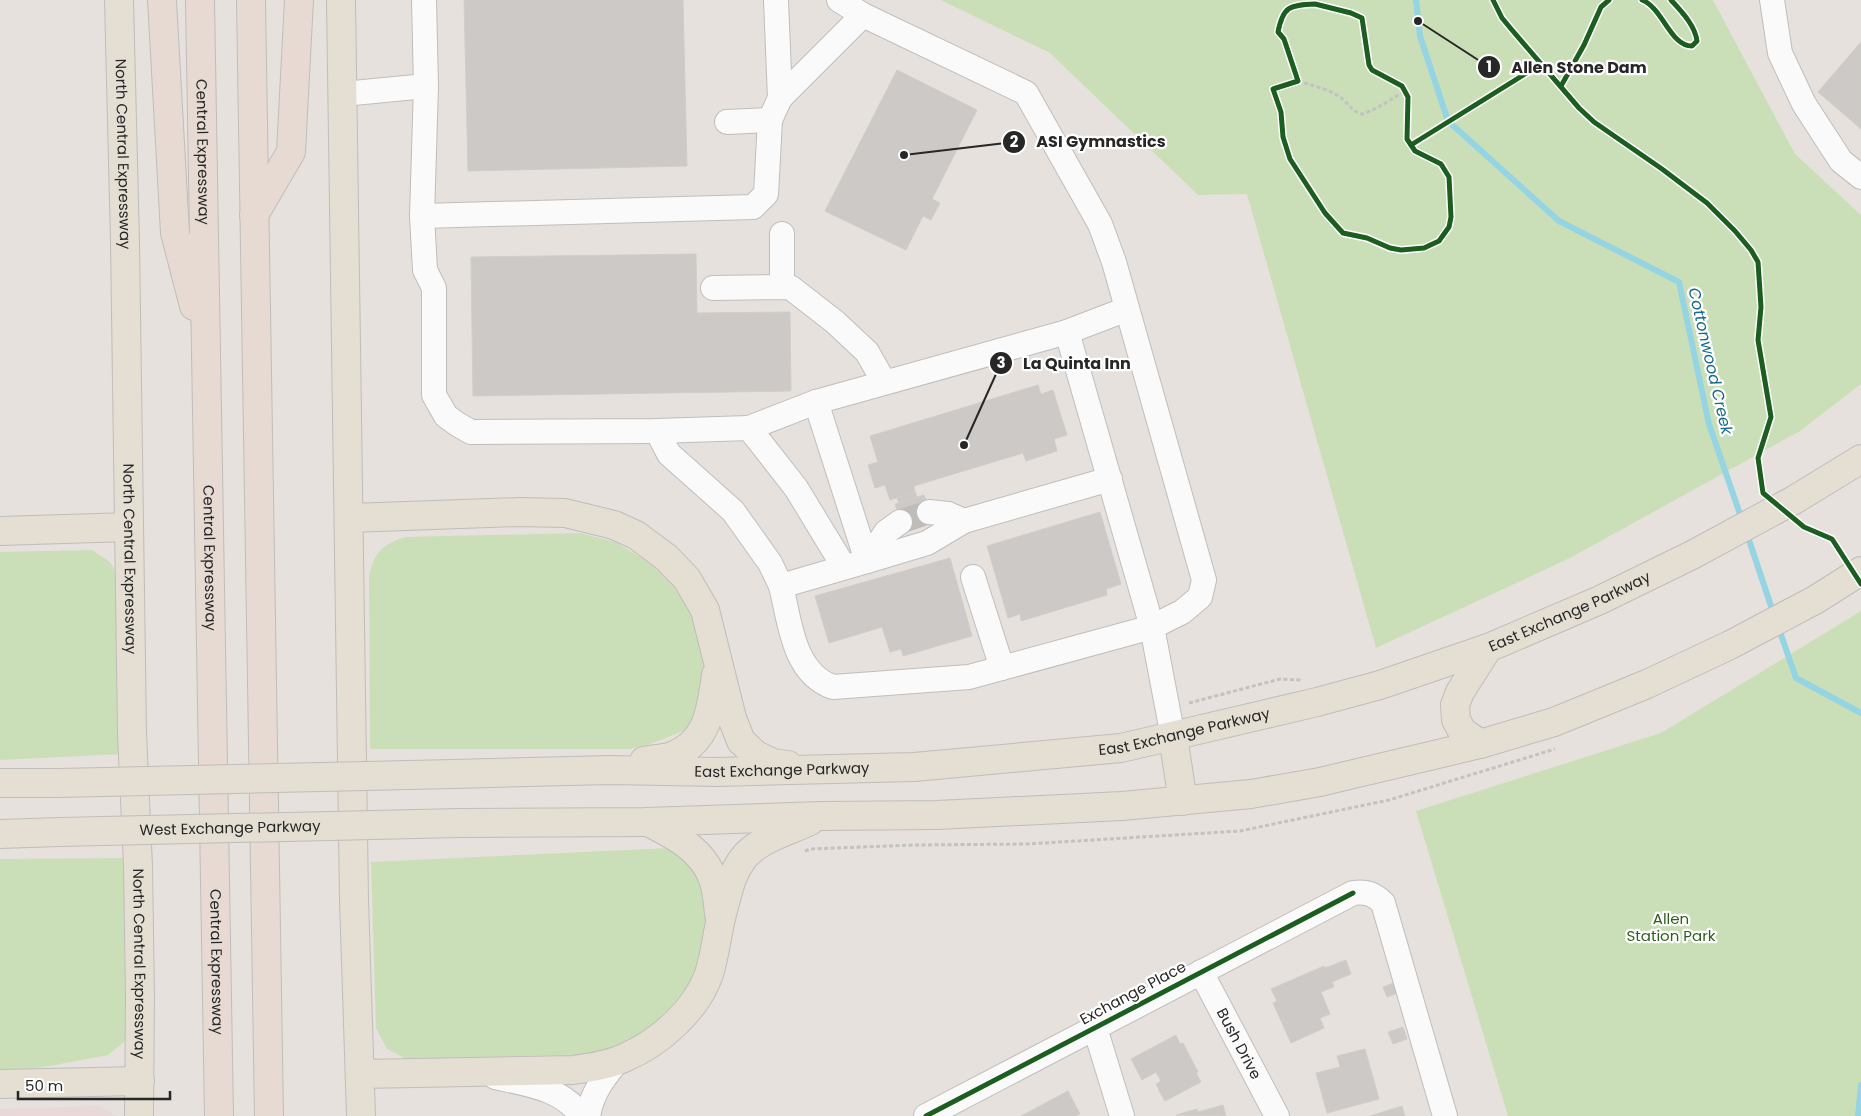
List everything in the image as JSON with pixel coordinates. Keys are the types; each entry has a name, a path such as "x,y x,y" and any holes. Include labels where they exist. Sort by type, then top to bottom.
{"highway":[{"path":"162,0 175,233 206,350"},
{"name":"Central Expressway","path":"200,0 219,1116"},
{"path":"251,0 269,1116"},
{"path":"254,215 291,152 299,0"}],"main road":[{"name":"North Central Expressway","path":"119,0 125,222 132,733 138,866 139,1116"},
{"path":"341,0 350,518 354,900 362,1116"},
{"name":"East Exchange Parkway","path":"0,783 610,770 717,772 824,770 914,767 1121,748 1317,702 1380,685 1488,648 1600,600 1740,530 1852,465"},
{"path":"350,518 519,512 566,513 614,525 636,535 667,558 687,579 705,610 732,718 741,741 756,755 773,763 824,770"},
{"path":"0,531 129,527"},
{"path":"646,822 822,816 936,815 1122,806 1251,794 1320,782 1480,744 1554,722 1646,684 1730,646 1815,600 1861,571"},
{"path":"1480,744 1462,732 1456,720 1455,705 1460,692 1488,648"},
{"path":"610,770 648,760 671,757 690,746 702,732 710,716 719,661"},
{"path":"1173,737 1183,801"},
{"path":"361,1074 592,1068 617,1061 652,1042 680,1019 698,996 709,974 720,920 729,885 736,868 747,854 764,841 822,816"},
{"path":"646,822 677,837 691,847 705,865 713,878 720,920"},
{"name":"West Exchange Parkway","path":"0,834 460,823 646,822"},
{"path":"0,1084 140,1081"}],"street":[{"path":"424,0 426,86 422,216 426,270 434,288 434,395 446,416 472,432 657,431 749,428 816,402 1067,332 1127,309"},
{"path":"776,0 780,98"},
{"path":"657,431 669,454 734,511 770,563 781,586 798,654 809,671 821,682 833,687 969,677 1118,634 1152,627 1182,612 1200,597 1204,580 1127,309 1100,224 1026,93 863,15 840,0"},
{"path":"1772,0 1780,52 1804,104 1840,161 1861,177"},
{"path":"422,216 753,207 766,194 770,120 780,98 863,15"},
{"path":"343,94 426,86"},
{"path":"727,122 770,120"},
{"path":"782,234 782,287"},
{"path":"713,288 790,287 835,322 867,352 884,382"},
{"path":"1067,332 1152,627 1173,737"},
{"path":"816,402 867,561"},
{"path":"749,428 796,488 844,567"},
{"path":"781,586 927,543 964,521 1110,479"},
{"path":"929,512 948,514 964,521"},
{"path":"867,561 886,532 900,522"},
{"path":"973,577 1002,668"},
{"name":"Exchange Place","path":"926,1116 952,1110 1095,1028 1353,893 1361,892 1370,893 1383,903 1445,1116"},
{"name":"Bush Drive","path":"1201,972 1277,1116"},
{"path":"1095,1028 1122,1116"},
{"path":"588,1116 590,1101 617,1061"},
{"path":"476,1072 552,1091 577,1109 581,1116"}],"path":[{"path":"1298,81 1342,98 1358,113 1369,112 1405,91"}],"shaded area":[{"path":"100,1106 115,1116 0,1116 0,1109"}],"green space":[{"path":"941,0 1713,0 1795,154 1861,215 1861,384 1800,431 1570,558 1376,648 1247,194 1198,195 1050,53"},
{"path":"580,533 615,542 645,560 673,582 689,608 700,639 706,689 694,727 650,744 630,749 370,749 369,575 374,560 381,550 385,546 405,537"},
{"path":"92,550 110,562 124,587 124,754 0,760 0,552"},
{"name":"Allen Station Park","path":"1861,611 1861,1116 1508,1116 1416,811 1661,733"},
{"path":"670,848 703,875 707,932 697,971 683,993 660,1018 635,1039 592,1054 406,1059 387,1049 376,1028 371,862"},
{"path":"129,858 130,1023 125,1041 108,1055 11,1072 0,1072 0,859"}],"building":[{"path":"464,0 683,0 687,166 468,171"},
{"path":"1861,42 1861,129 1818,92"},
{"path":"897,70 977,110 932,199 940,203 931,220 923,216 906,250 825,211"},
{"path":"696,254 697,313 790,312 791,391 473,396 471,257"},
{"path":"1038,385 1041,394 1053,390 1067,435 1054,439 1057,451 1026,461 1023,453 914,486 915,492 890,500 885,485 875,488 868,465 878,462 870,436"},
{"path":"915,492 917,497 899,503 897,498"},
{"path":"924,495 933,523 904,532 895,504"},
{"path":"1100,512 1121,584 1106,589 1107,595 1021,621 1020,614 1008,618 987,546"},
{"path":"950,558 972,636 903,656 901,649 890,652 882,627 829,643 815,596"},
{"path":"1346,960 1351,974 1332,982 1334,987 1321,992 1330,1014 1320,1018 1324,1028 1291,1043 1273,1003 1277,1001 1271,989 1324,966 1325,968"},
{"path":"1396,982 1400,992 1387,997 1383,987"},
{"path":"1403,1027 1407,1039 1393,1044 1388,1032"},
{"path":"1176,1035 1180,1044 1183,1043 1201,1082 1165,1101 1156,1084 1161,1081 1156,1072 1142,1080 1131,1059"},
{"path":"1365,1049 1379,1099 1327,1113 1316,1073 1340,1067 1337,1056"},
{"path":"1068,1091 1080,1114 1076,1116 1021,1116"},
{"path":"1223,1105 1226,1116 1176,1115 1197,1109 1198,1112"},
{"path":"1402,1106 1405,1116 1370,1116"}],"waterway":[{"name":"Cottonwood Creek","path":"1416,0 1420,36 1448,121 1559,221 1679,282 1709,424 1742,520"},
{"name":"Cottonwood Creek","path":"1747,534 1774,615"},
{"name":"Cottonwood Creek","path":"1778,626 1796,678 1861,713"},
{"name":"Cottonwood Creek","path":"1858,1116 1861,1085"}],"tunnel":[{"path":"900,522 929,512"}],"cycle path":[{"path":"1493,0 1502,18 1579,108 1594,122 1707,203 1751,250 1758,262 1761,307 1758,340 1771,417 1758,458 1763,493 1804,527 1832,539 1861,584"},
{"path":"1561,86 1584,45 1601,7 1609,0"},
{"path":"1642,0 1656,11 1678,40 1692,46 1697,41 1694,29 1671,0"},
{"path":"1315,4 1351,13 1362,18 1369,65 1372,70 1402,86 1408,97 1407,139 1415,151 1441,164 1449,177 1451,217 1449,227 1439,241 1424,248 1401,250 1390,248 1367,238 1343,233 1325,213 1290,159 1283,137 1281,112 1273,89 1298,81 1284,39 1278,32 1285,12 1294,6 1315,4"},
{"path":"1411,145 1541,64"},
{"path":"926,1116 1353,893"}],"place":[{"name":"Allen Stone Dam","path":"1418,21"},
{"name":"ASI Gymnastics","path":"904,155"},
{"name":"La Quinta Inn","path":"964,445"}]}
